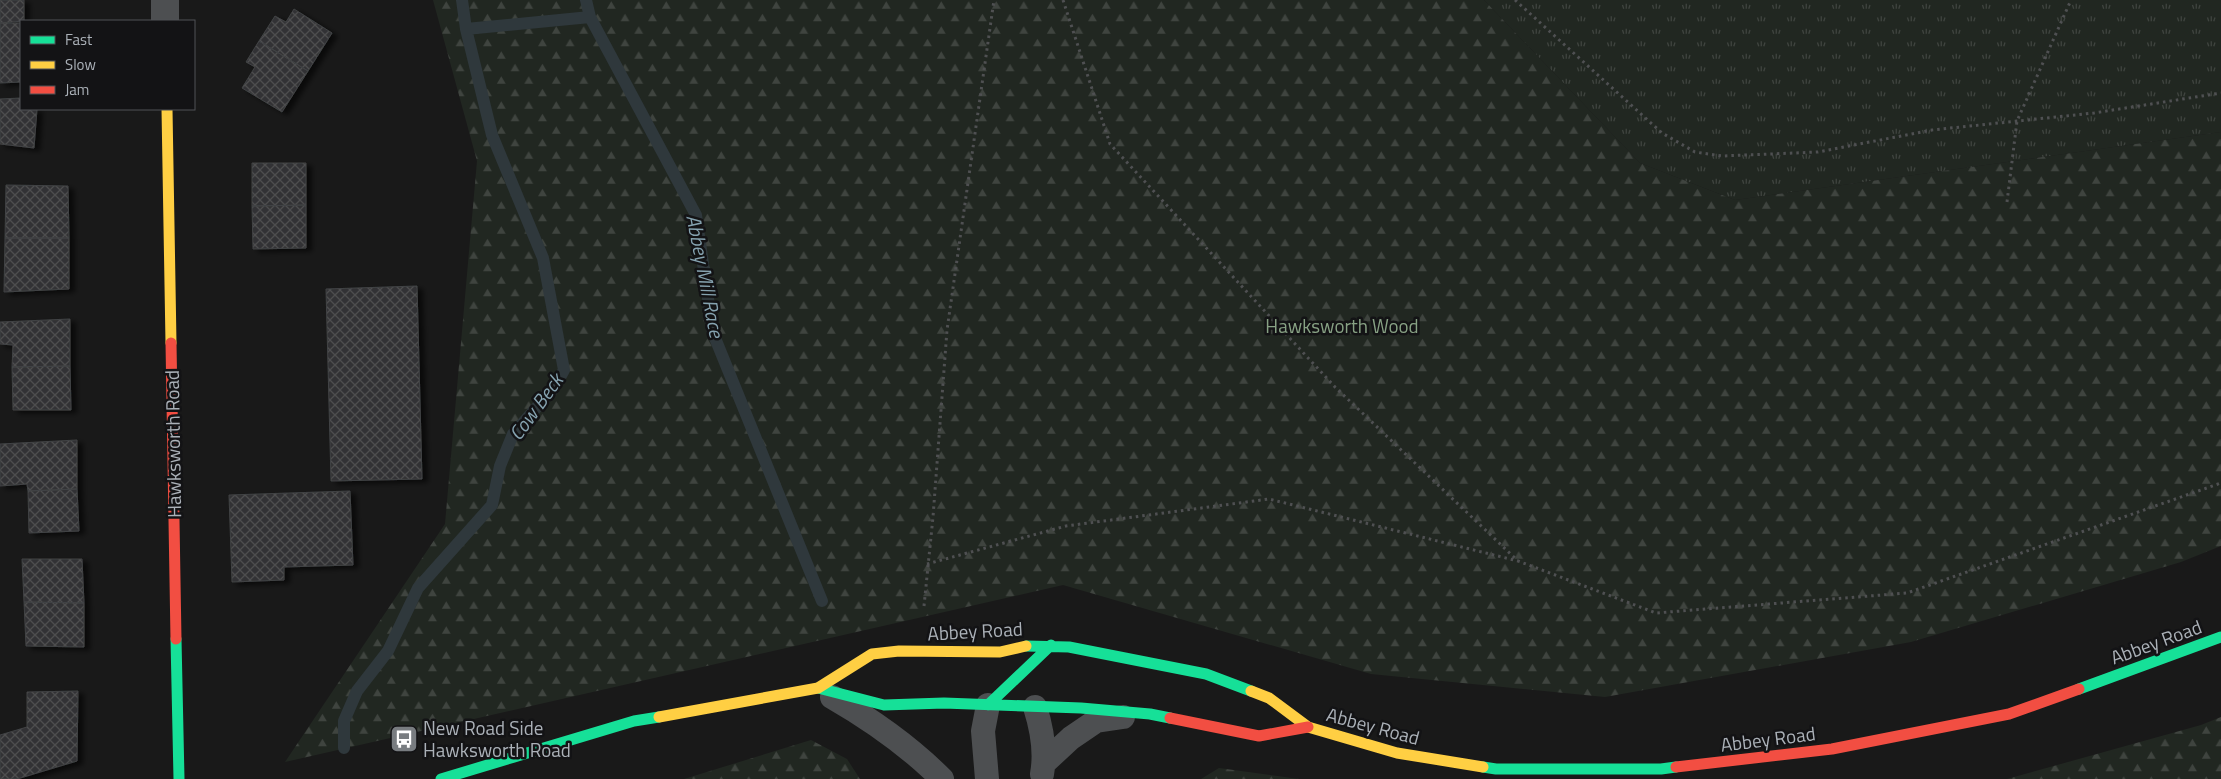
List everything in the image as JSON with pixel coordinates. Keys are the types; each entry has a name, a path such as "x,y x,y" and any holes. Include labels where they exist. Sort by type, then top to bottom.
{"main road":[{"name":"Hawksworth Road","path":"167,110 179,779"},
{"name":"Abbey Road","path":"440,779 634,721 818,688 872,654 898,651 1000,652 1027,646 1069,646 1206,674 1269,698 1308,727 1397,753 1496,769 1661,769 1832,749 2009,714 2221,637"},
{"path":"988,705 1026,689 1051,645"},
{"path":"1000,652 1026,689"},
{"name":"Abbey Road","path":"818,688 884,705 930,703 988,705 1026,689 1081,708 1150,714 1258,736 1308,727"}],"street":[{"path":"165,0 166,20"}],"lane":[{"path":"818,688 866,717 901,742 942,779"},
{"path":"1026,689 1041,727 1042,771"},
{"path":"987,779 983,731 988,705"},
{"path":"1042,771 1071,738 1096,721 1150,714"}],"path":[{"path":"924,606 933,517 947,330 994,0"},
{"path":"1063,0 1110,144 1335,387 1518,561"},
{"path":"1515,0 1662,133 1695,152 1722,156 1818,152 1932,130 2094,114 2221,93"},
{"path":"2007,202 2017,121 2071,0"},
{"path":"927,564 1066,526 1269,499 1518,561 1656,613 1907,593 2221,483"}],"green space":[{"name":"Hawksworth Wood","path":"433,0 1484,0 1640,163 1735,200 2221,132 2221,546 2181,562 1911,642 1605,697 1371,674 1063,585 285,762 445,524 477,161"},
{"path":"1484,0 2221,0 2221,132 1735,200 1640,163"},
{"path":"2221,717 2221,779 2007,779 2201,725"},
{"path":"811,740 847,759 860,779 684,779"},
{"path":"1219,768 1299,779 1201,779"}],"building":[{"path":"0,0 24,0 24,20 0,23"},
{"path":"294,9 332,33 308,71 259,41 275,16 286,22"},
{"path":"0,23 20,23 20,82 0,83"},
{"path":"259,41 308,71 282,112 242,88 255,67 246,62"},
{"path":"20,98 20,110 37,110 34,148 0,144 0,99"},
{"path":"252,163 306,163 306,205 252,206"},
{"path":"6,185 68,186 69,238 5,238"},
{"path":"306,205 306,248 253,249 252,206"},
{"path":"5,238 69,238 69,289 4,292"},
{"path":"417,286 422,479 331,481 326,289"},
{"path":"70,319 70,366 12,367 13,345 0,344 0,322"},
{"path":"70,366 71,410 13,410 12,367"},
{"path":"77,440 77,489 28,491 27,484 0,486 0,444"},
{"path":"77,489 79,531 29,533 28,491"},
{"path":"350,491 353,565 284,567 284,580 232,582 229,495"},
{"path":"22,559 82,559 84,603 24,602"},
{"path":"24,602 84,603 84,647 26,646"},
{"path":"78,691 77,761 17,779 0,779 0,735 27,727 27,692"}],"waterway":[{"name":"Cow Beck","path":"344,748 344,721 357,691 388,651 418,588 492,505 500,466 513,434 554,388 564,370 543,258 492,135 466,29 462,0"},
{"name":"Abbey Mill Race","path":"586,0 590,17 696,215 713,333 822,601"},
{"name":"Abbey Mill Race","path":"466,29 590,17"}],"traffic: fast":[{"path":"2079,689 2221,637"},
{"path":"176,639 179,779"},
{"path":"988,705 1051,645"},
{"path":"1026,646 1069,647 1206,674 1251,691"},
{"path":"818,688 884,705 944,703 1081,708 1150,714 1170,718"},
{"path":"441,779 634,721 659,717"},
{"path":"1483,767 1496,769 1661,769 1676,767"}],"traffic: slow":[{"path":"167,110 171,343"},
{"path":"659,717 818,688 872,654 899,651 1000,652 1026,646"},
{"path":"1251,691 1269,698 1308,727 1397,753 1483,767"}],"traffic: jam":[{"path":"171,343 176,639"},
{"path":"1676,767 1832,749 2009,714 2079,689"},
{"path":"1170,718 1259,736 1308,727"}],"place":[{"name":"New Road Side Hawksworth Road","path":"404,739"}]}
